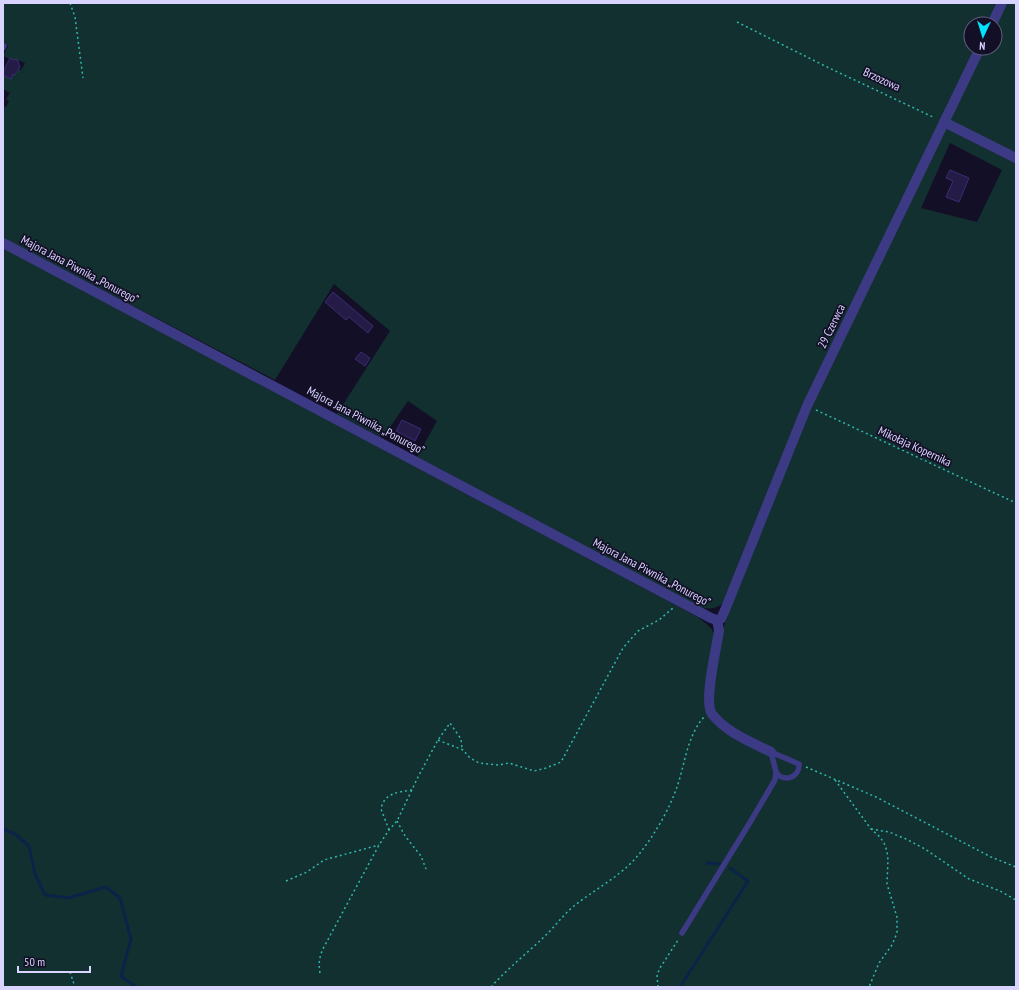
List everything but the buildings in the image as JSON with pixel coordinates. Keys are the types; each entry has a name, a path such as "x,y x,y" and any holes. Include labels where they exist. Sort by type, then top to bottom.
{"street":[{"path":"996,16 1002,3"},
{"name":"29 Czerwca","path":"717,620 721,618 725,610 807,406 976,56"},
{"path":"944,122 1016,158"},
{"name":"Majora Jana Piwnika „Ponurego”","path":"3,243 680,602 717,620"},
{"path":"717,620 718,634 709,700 712,714 729,730 771,752"}],"lane":[{"path":"771,752 799,764 800,769 793,777 785,779 779,776 776,772"},
{"path":"682,933 775,780 776,772 771,752"}],"path":[{"path":"70,3 75,17 83,78"},
{"name":"Brzozowa","path":"737,22 825,66 944,122"},
{"name":"Mikołaja Kopernika","path":"807,406 1016,504"},
{"path":"438,740 462,750 470,758 479,763 499,765 509,763 534,771 561,762 623,648 638,632 658,620 680,602"},
{"path":"491,987 520,957 548,933 567,912 626,867 640,853 651,837 673,796 691,739 698,724 704,716 712,714"},
{"path":"320,972 319,966 321,952 379,845 397,821 438,740 450,723 461,739 462,750"},
{"path":"799,764 876,796 991,857 1016,867"},
{"path":"834,779 872,829 880,837 887,851 887,884 895,906 898,925 895,939 879,963 869,987"},
{"path":"389,830 381,809 383,802 391,794 412,790"},
{"path":"397,821 405,836 421,856 426,869"},
{"path":"872,829 889,832 906,839 925,849 968,879 1000,891 1016,900"},
{"path":"286,881 307,872 324,860 379,845"},
{"path":"658,987 657,975 660,968 682,933"},
{"path":"70,972 75,987"}],"green space":[{"path":"3,3 1016,3 1016,987 3,987 3,248 698,617 711,628 720,646 724,626 739,586 726,601 717,607 705,608 697,606 417,457 437,421 408,401 384,436 381,437 337,414 390,331 334,284 275,380 3,238 3,106 6,107 9,101 6,99 10,93 3,89 3,75 11,78 13,74 16,75 18,69 21,70 25,63 3,56 8,46 3,43","holes":["950,143 1002,170 977,222 921,208"]}],"waterway":[{"path":"3,829 15,834 29,846 35,874 45,895 68,898 106,887 120,898 131,939 121,976 136,987"},
{"path":"707,863 721,864"},
{"path":"682,987 682,984 748,881 730,868"}]}
